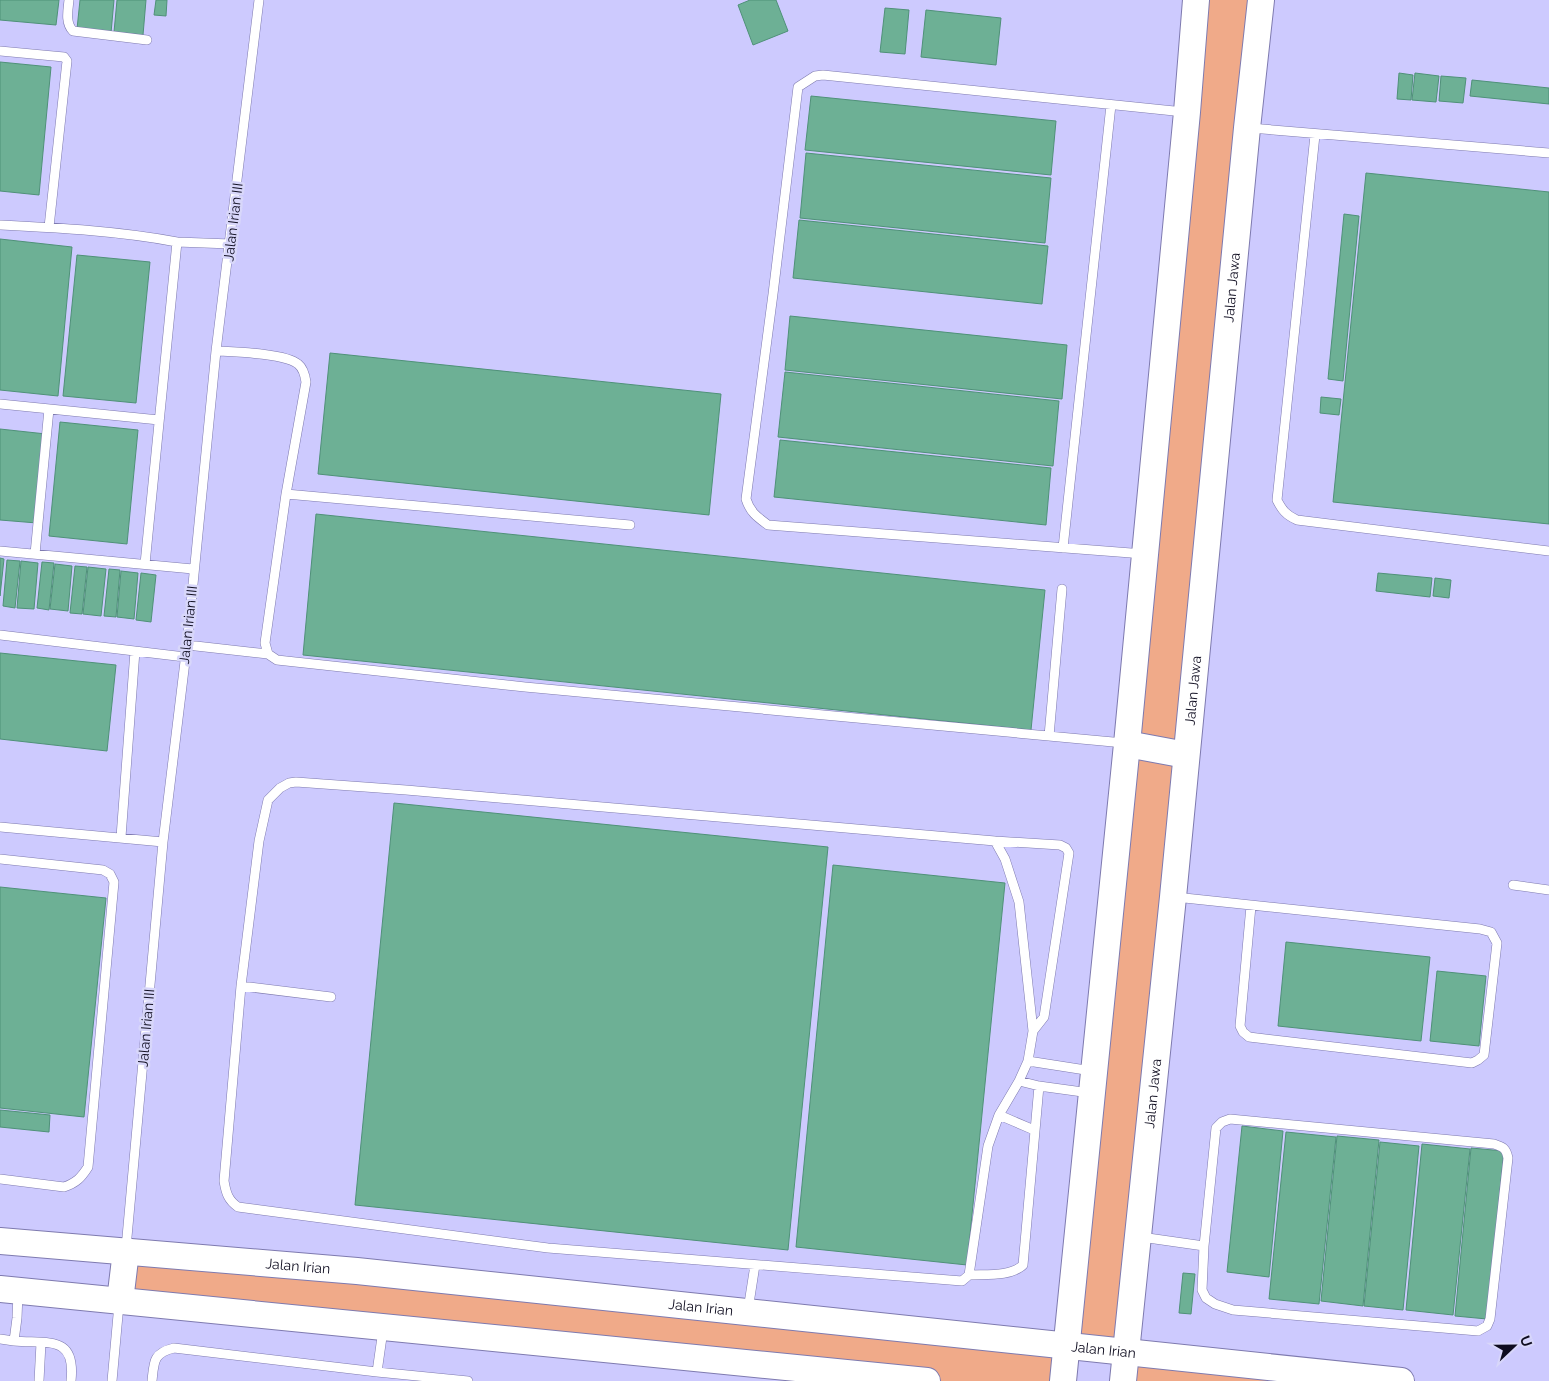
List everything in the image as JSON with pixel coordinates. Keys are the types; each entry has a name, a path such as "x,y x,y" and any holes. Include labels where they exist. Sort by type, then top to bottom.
{"street":[{"path":"1063,1381 1065,1346 1127,744 1196,0"},
{"name":"Jalan Jawa","path":"1122,1381 1173,897 1261,0"},
{"path":"1127,744 1186,755"},
{"name":"Jalan Irian","path":"0,1241 367,1272 1401,1381"},
{"path":"120,1301 126,1251"},
{"path":"9,1290 927,1381"}],"lane":[{"path":"69,0 68,22 73,31 147,40"},
{"name":"Jalan Irian III","path":"126,1251 163,842 187,645 216,351 259,0"},
{"path":"0,50 64,57 67,60 48,228"},
{"path":"1144,554 768,525 754,515 746,499 798,87 814,76 823,75 1110,106 1187,112"},
{"path":"1062,548 1110,106"},
{"path":"1247,128 1549,153"},
{"path":"1315,135 1276,500 1288,516 1297,520 1549,550"},
{"path":"0,224 147,237 177,242 230,244"},
{"path":"145,564 177,242"},
{"path":"216,351 288,358 299,364 304,372 306,382 286,494 265,643 268,654"},
{"path":"0,404 159,420"},
{"path":"35,554 49,409"},
{"path":"286,494 630,525"},
{"path":"0,551 193,569"},
{"path":"1049,736 1062,589"},
{"path":"0,635 185,657"},
{"path":"187,645 268,654 277,660 515,686 1127,744"},
{"path":"121,837 136,651"},
{"path":"1033,1031 1044,1017 1069,853 1066,848 1060,846 406,790 289,783 280,788 268,800 261,833 241,986 224,1181 226,1195 238,1207 548,1248 962,1281 969,1275 1010,1273 1018,1270 1023,1264 1039,1086"},
{"path":"0,827 163,842"},
{"path":"969,1275 988,1146 999,1115 1019,1081 1028,1061 1033,1031 1019,902 1004,859 995,840"},
{"path":"0,859 102,870 110,874 114,882 88,1166 81,1178 74,1184 64,1187 0,1179"},
{"path":"1513,885 1549,890"},
{"path":"1173,897 1480,929 1491,932 1496,943 1484,1055 1472,1063 1249,1037 1240,1026 1251,906"},
{"path":"241,986 331,998"},
{"path":"1028,1061 1092,1082"},
{"path":"1019,1081 1039,1086 1092,1082"},
{"path":"999,1115 1034,1130"},
{"path":"1230,1119 1494,1144 1507,1150 1508,1158 1490,1319 1487,1326 1478,1331 1233,1310 1214,1304 1206,1298 1202,1290 1204,1246 1216,1128 1222,1122 1230,1119"},
{"path":"1138,1237 1204,1246"},
{"path":"748,1313 755,1265"},
{"path":"9,1290 17,1318 14,1341"},
{"path":"112,1381 120,1301"},
{"path":"377,1372 383,1327"},
{"path":"0,1339 64,1347 70,1354 71,1381"},
{"path":"39,1381 41,1343"},
{"path":"152,1381 154,1361 163,1352 174,1348 468,1381"}],"shaded area":[{"path":"0,0 1549,0 1549,1381 0,1381"},
{"path":"1196,0 1261,0 1126,1353 1401,1381 1123,1381 1125,1353 1066,1346 1063,1381 926,1381 120,1301 126,1251 1065,1346"}],"building":[{"path":"0,0 59,0 56,25 0,20"},
{"path":"80,0 114,0 111,33 77,29"},
{"path":"117,0 146,0 143,35 114,32"},
{"path":"156,0 167,0 166,16 154,15"},
{"path":"750,0 776,0 788,31 753,45 738,5"},
{"path":"885,8 909,10 905,54 880,52"},
{"path":"926,10 1001,18 996,65 921,57"},
{"path":"0,62 51,67 39,195 0,191"},
{"path":"1399,73 1413,75 1411,100 1397,99"},
{"path":"1415,73 1439,76 1436,102 1412,100"},
{"path":"1441,76 1466,78 1463,103 1439,101"},
{"path":"1472,80 1549,88 1549,104 1470,96"},
{"path":"811,96 1056,121 1051,175 805,150"},
{"path":"806,153 1051,178 1045,243 800,218"},
{"path":"1366,173 1549,192 1549,524 1333,502"},
{"path":"1344,214 1359,216 1343,381 1328,379"},
{"path":"799,220 1048,246 1042,304 793,278"},
{"path":"0,239 72,247 58,396 0,390"},
{"path":"77,255 150,262 136,403 63,396"},
{"path":"790,316 1067,345 1062,399 785,370"},
{"path":"330,353 721,394 709,515 318,474"},
{"path":"785,372 1059,401 1053,466 778,437"},
{"path":"1321,397 1341,399 1339,415 1320,413"},
{"path":"60,422 138,430 127,544 49,536"},
{"path":"0,429 46,434 37,523 0,520"},
{"path":"780,440 1051,468 1046,525 774,497"},
{"path":"316,514 1045,590 1031,730 303,655"},
{"path":"0,558 4,559 0,596"},
{"path":"7,560 20,561 15,608 3,606"},
{"path":"21,561 38,563 34,609 17,608"},
{"path":"42,562 54,563 49,610 37,608"},
{"path":"55,564 72,566 68,611 50,609"},
{"path":"75,566 87,567 82,614 70,613"},
{"path":"88,567 106,569 101,616 83,614"},
{"path":"109,569 120,570 116,617 104,616"},
{"path":"121,571 138,573 134,619 117,617"},
{"path":"141,573 156,575 151,622 136,620"},
{"path":"1378,573 1432,578 1430,597 1376,591"},
{"path":"1435,578 1451,580 1449,598 1433,596"},
{"path":"0,653 116,665 107,751 0,739"},
{"path":"394,803 828,847 788,1250 355,1205"},
{"path":"833,865 1005,883 967,1265 796,1247"},
{"path":"0,887 106,898 84,1117 0,1108"},
{"path":"1286,942 1430,957 1421,1041 1278,1026"},
{"path":"1437,971 1486,976 1479,1046 1430,1041"},
{"path":"0,1110 50,1115 49,1132 0,1127"},
{"path":"1242,1126 1283,1131 1269,1277 1227,1272"},
{"path":"1286,1132 1336,1137 1319,1304 1269,1299"},
{"path":"1337,1136 1379,1140 1363,1306 1321,1301"},
{"path":"1380,1142 1419,1146 1403,1310 1364,1306"},
{"path":"1422,1144 1470,1149 1453,1315 1406,1310"},
{"path":"1471,1148 1504,1151 1487,1319 1455,1316"},
{"path":"1183,1273 1195,1274 1191,1314 1179,1313"}]}
